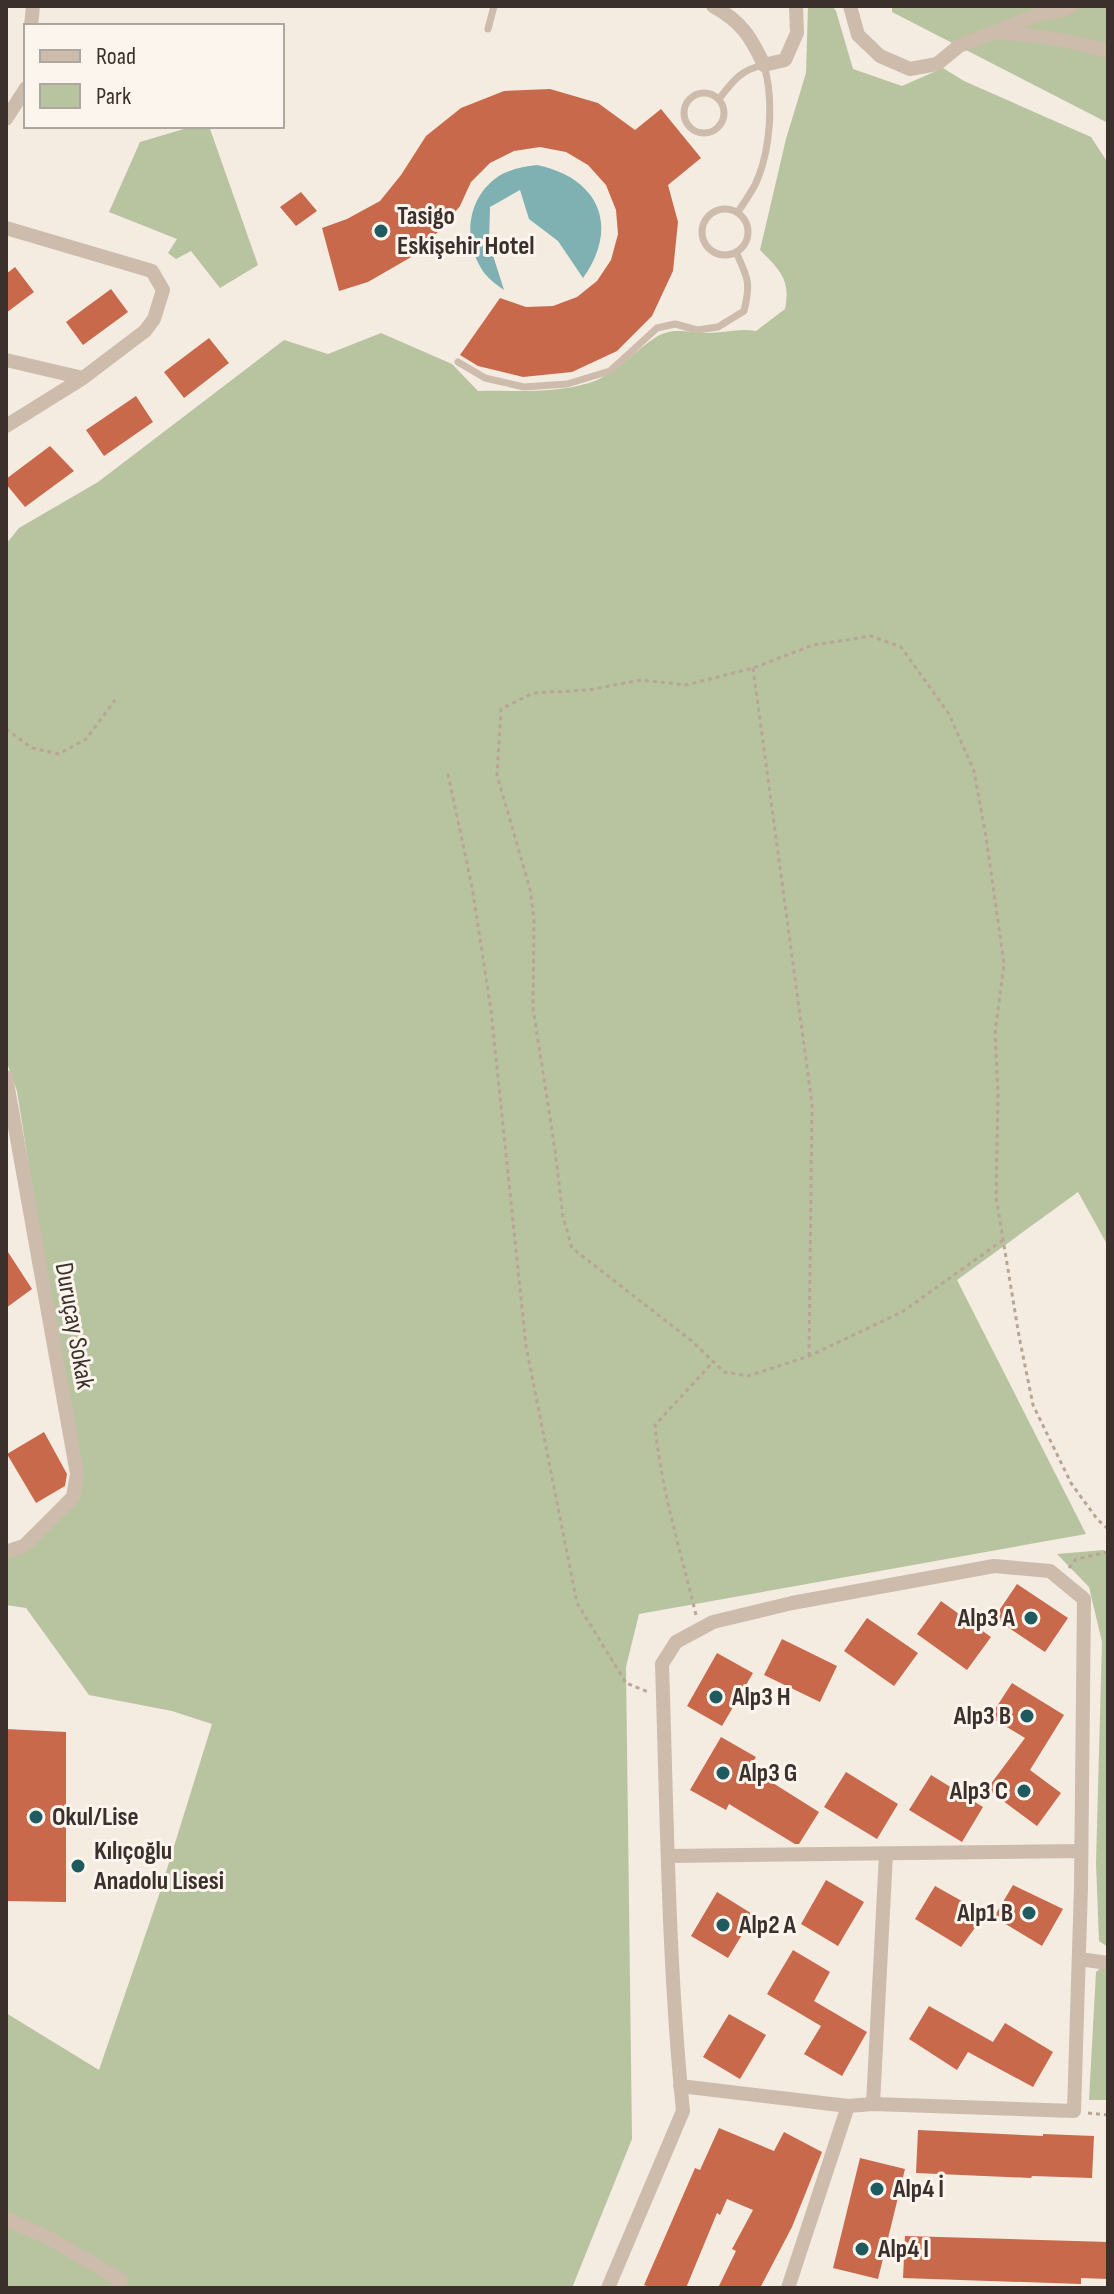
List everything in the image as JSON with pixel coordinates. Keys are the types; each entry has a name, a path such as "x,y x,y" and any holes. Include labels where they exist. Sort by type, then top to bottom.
{"street":[{"path":"713,6 734,19 751,37 764,65 785,60 797,33 796,6"},
{"path":"850,6 858,35 880,56 910,69 937,64 959,46 1043,10 1063,10 1071,6"},
{"path":"992,33 1079,43 1108,51"},
{"path":"6,119 24,91"},
{"path":"6,228 152,271 163,290 154,319 145,331 83,378 6,426"},
{"path":"6,360 83,378"},
{"name":"Duruçay Sokak","path":"6,1077 77,1474 73,1497 24,1546 6,1552"},
{"path":"608,2288 683,2111 680,2086 671,1962 662,1664 676,1642 713,1622 792,1603 994,1566 1050,1571 1084,1599 1074,2111 873,2104 848,2106 680,2086"},
{"path":"668,1856 1081,1851"},
{"path":"873,2104 886,1854"},
{"path":"1079,1959 1108,1963"},
{"path":"788,2288 848,2106"},
{"path":"6,2219 47,2237 121,2280 118,2288"}],"lane":[{"path":"488,29 494,6"},
{"path":"719,99 747,68 764,65 770,101 763,160 755,184 738,212"},
{"path":"707,93 719,99 723,105 723,119 715,130 702,133 690,127 684,110 690,99 707,93"},
{"path":"731,209 744,218 748,233 743,247 736,252 714,252 704,241 705,220 716,210 731,209"},
{"path":"458,362 485,378 524,387 567,384 610,371 657,328 675,324 697,330 718,327 744,311 750,289 736,252"}],"path":[{"path":"1003,1240 902,1312 809,1356 748,1376 724,1372 693,1342 572,1248 563,1217 533,1008 534,919 530,889 497,775 501,709 533,693 588,690 641,680 686,685 753,668 813,645 871,636 901,647 949,714 974,771 995,886 1004,964 995,1033 998,1094 996,1197 1033,1405 1071,1483 1108,1529"},
{"path":"753,668 812,1104 809,1356"},
{"path":"6,729 32,748 59,754 86,739 115,700"},
{"path":"448,774 472,887 491,1010 526,1346 577,1603 626,1683 663,1697"},
{"path":"700,1629 672,1520 658,1456 655,1425 713,1362"},
{"path":"1068,1569 1076,1559 1108,1552"}],"green space":[{"path":"808,6 832,6 836,11 853,69 902,86 943,68 964,81 1091,137 1108,163 1108,1246 1078,1192 957,1280 1086,1534 639,1614 626,1667 632,2139 572,2288 6,2288 6,2013 99,2070 158,1898 212,1724 172,1711 89,1695 26,1608 6,1605 6,1552 55,1517 77,1474 17,1091 6,1060 6,544 19,528 98,482 284,340 328,354 381,333 452,364 478,391 534,391 562,389 598,380 664,333 756,331 785,309 785,283 760,250 786,139 806,73"},
{"path":"892,6 1108,6 1108,123 892,12"},
{"path":"187,128 210,128 258,265 220,288 191,251 176,259 168,253 177,239 109,212 140,142"},
{"path":"1104,1550 1108,1553 1108,1947 1099,1941 1096,1863 1102,1642 1089,1587 1057,1554"},
{"path":"1102,1967 1108,1968 1108,2100 1089,2100 1096,1972"}],"water":[{"path":"537,165 558,171 589,193 601,223 600,240 583,278 558,241 529,219 520,190 490,207 489,243 504,290 487,276 473,250 473,211 478,199 496,178 511,170"}],"building":[{"name":"Tasigo Eskişehir Hotel","path":"550,89 598,103 635,130 661,109 701,158 668,185 678,222 673,271 652,316 617,351 572,372 523,377 478,366 460,355 500,298 526,307 553,306 577,297 597,281 611,260 618,234 616,210 606,185 588,165 566,152 540,147 514,151 490,163 471,182 460,206 442,228 413,256 368,282 339,291 322,228 380,201 426,136 461,108 504,91"},
{"path":"301,192 317,211 296,226 280,207"},
{"path":"15,267 34,292 6,313 6,274"},
{"path":"111,289 128,312 83,345 66,322"},
{"path":"209,338 229,363 184,398 164,372"},
{"path":"136,396 153,422 104,456 86,430"},
{"path":"50,446 74,471 25,507 6,484 6,479"},
{"path":"6,1249 32,1289 6,1308"},
{"path":"44,1432 67,1474 65,1486 36,1503 7,1454"},
{"name":"Alp3 A","path":"1017,1584 1068,1618 1045,1652 994,1618"},
{"path":"941,1601 991,1637 967,1670 917,1634"},
{"path":"867,1618 918,1653 894,1686 844,1651"},
{"path":"782,1639 837,1666 820,1702 764,1675"},
{"name":"Alp3 H","path":"717,1653 753,1673 722,1726 687,1706"},
{"path":"1012,1683 1064,1715 1030,1770 1061,1793 1037,1826 987,1789 1025,1738 990,1717"},
{"name":"Okul/Lise","path":"6,1729 66,1732 66,1902 6,1901"},
{"path":"721,1737 756,1757 749,1768 819,1812 799,1844 729,1804 726,1810 690,1790"},
{"path":"846,1772 898,1804 877,1839 824,1807"},
{"path":"931,1775 983,1807 962,1842 909,1810"},
{"path":"826,1880 864,1902 838,1946 801,1924"},
{"name":"Alp1 B","path":"1013,1885 1063,1909 1042,1946 994,1917"},
{"path":"935,1886 985,1914 961,1947 915,1919"},
{"name":"Alp2 A","path":"717,1892 754,1915 728,1958 691,1936"},
{"path":"793,1950 830,1972 814,2001 867,2032 842,2076 804,2054 821,2026 767,1994"},
{"path":"929,2006 993,2042 1005,2023 1053,2052 1033,2087 968,2052 957,2070 909,2039"},
{"path":"729,2014 766,2035 740,2079 703,2057"},
{"path":"719,2128 774,2151 784,2132 822,2152 792,2227 760,2288 718,2288 736,2251 732,2249 753,2210 727,2199 720,2215 717,2213 686,2288 652,2288 644,2285 695,2168 700,2170"},
{"path":"918,2130 1094,2136 1092,2178 916,2173"},
{"path":"860,2158 905,2169 878,2279 833,2268"},
{"path":"905,2236 1108,2242 1108,2279 1081,2278 1081,2284 903,2278"}],"place":[{"name":"Tasigo Eskişehir Hotel","path":"381,231"},
{"name":"Alp3 A","path":"1031,1618"},
{"name":"Alp3 H","path":"716,1697"},
{"name":"Alp3 B","path":"1027,1716"},
{"name":"Alp3 G","path":"723,1773"},
{"name":"Alp3 C","path":"1024,1791"},
{"name":"Okul/Lise","path":"36,1817"},
{"name":"Kılıçoğlu Anadolu Lisesi","path":"78,1866"},
{"name":"Alp1 B","path":"1029,1913"},
{"name":"Alp2 A","path":"723,1925"},
{"name":"Alp4 İ","path":"877,2189"},
{"name":"Alp4 I","path":"862,2249"}]}
